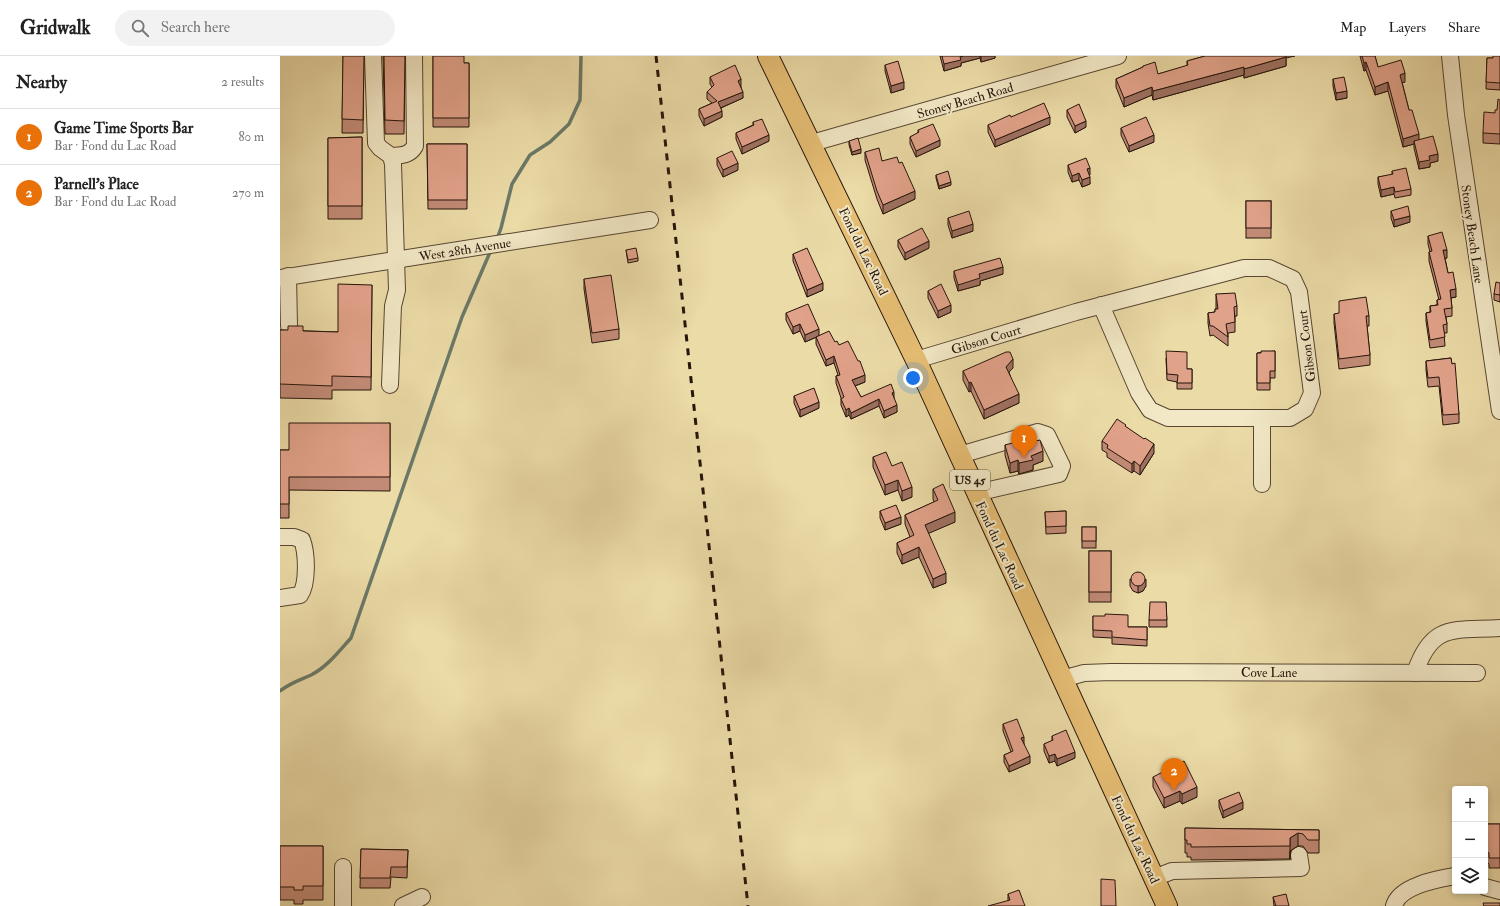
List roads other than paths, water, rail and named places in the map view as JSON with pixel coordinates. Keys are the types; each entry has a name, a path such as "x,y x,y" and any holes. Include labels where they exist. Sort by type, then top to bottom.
{"main road":[{"name":"Fond du Lac Road","path":"768,56 812,143 916,360 1167,906"}],"street":[{"path":"373,56 376,143 391,156 407,155 412,152 415,146 414,56"},
{"name":"Stoney Beach Road","path":"812,143 1118,56"},
{"name":"Stoney Beach Lane","path":"1450,56 1456,115 1500,410"},
{"path":"390,384 393,306 397,290 391,156"},
{"name":"West 28th Avenue","path":"284,277 650,220"},
{"name":"Gibson Court","path":"916,360 1101,305 1244,268 1268,268 1293,279 1299,292 1304,319 1312,393 1305,409 1290,418 1262,419 1168,418 1150,410 1139,393 1101,305"},
{"path":"284,277 290,326"},
{"path":"1262,419 1262,484"},
{"path":"960,455 1038,432 1047,435 1062,466 1059,474 976,493"},
{"path":"280,537 294,537 302,540 304,547 305,588 300,596 280,598"},
{"path":"1414,673 1421,654 1438,636 1447,631 1500,628"},
{"name":"Cove Lane","path":"1062,679 1084,673 1111,672 1477,673"},
{"path":"1154,878 1172,871 1301,868 1299,855"},
{"path":"343,868 343,906"},
{"path":"1394,906 1398,897 1404,892 1419,885 1452,877"},
{"path":"1488,888 1500,891"},
{"path":"403,906 422,897"}],"waterway":[{"path":"497,239 512,184 530,155 550,142 569,124 580,100 581,56"},
{"path":"280,691 291,684 317,672 351,638 462,317 491,250"}],"railway":[{"path":"656,56 748,906"}],"place":[{"name":"Game Time Sports Bar","path":"1024,458"},
{"name":"Parnell's Place","path":"1174,791"}]}
